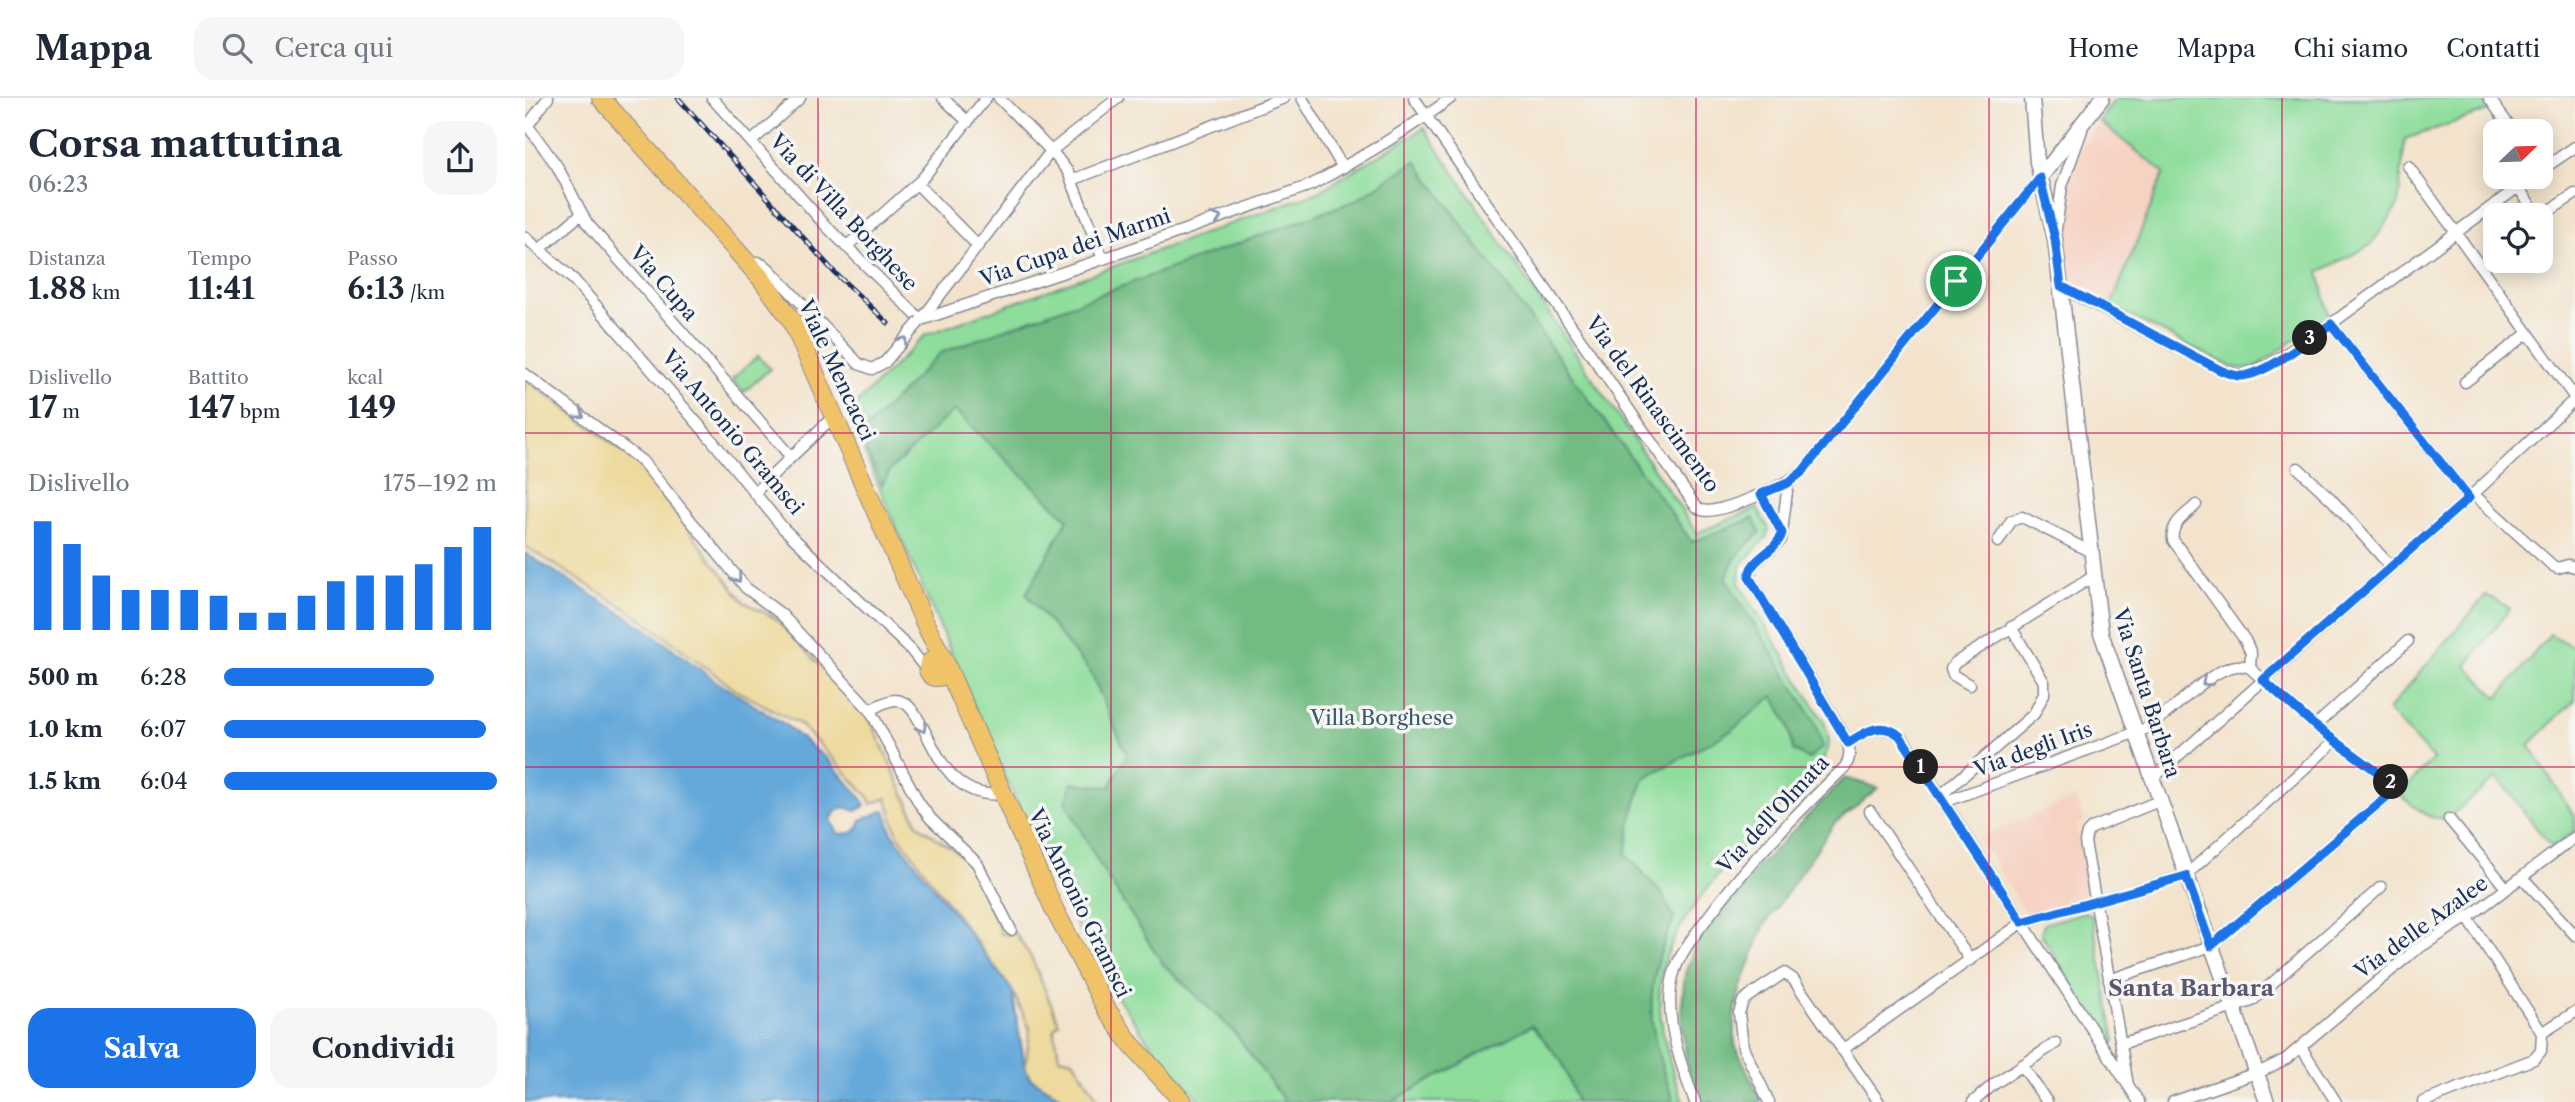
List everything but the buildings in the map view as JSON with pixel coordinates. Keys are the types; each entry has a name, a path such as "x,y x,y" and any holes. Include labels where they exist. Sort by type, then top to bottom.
{"main road":[{"name":"Viale Mencacci","path":"601,98 747,262 793,322 928,630 936,667"},
{"name":"Via Antonio Gramsci","path":"936,667 963,707 1054,909 1107,1010 1130,1043 1183,1102"}],"street":[{"path":"527,124 548,98"},
{"name":"Via di Villa Borghese","path":"712,98 846,247 921,320"},
{"path":"751,142 800,98"},
{"path":"943,98 968,122"},
{"path":"846,247 918,184 986,98"},
{"path":"999,98 1051,151 1072,180 1103,259"},
{"path":"747,262 765,266 863,367 875,369 885,362 921,320 976,244 1051,151 1118,98"},
{"path":"1072,180 1284,98"},
{"path":"1302,98 1343,168"},
{"name":"Via del Rinascimento","path":"1414,98 1695,505 1702,510 1714,510 1788,483 1805,468 2102,98"},
{"name":"Via Cupa dei Marmi","path":"921,320 1311,185 1343,168 1451,98"},
{"name":"Via Santa Barbara","path":"2032,98 2040,178 2055,239 2102,638 2267,1102"},
{"path":"2489,98 2504,119"},
{"name":"Via Santa Barbara","path":"2055,239 2063,181 2088,116"},
{"name":"Via Cupa","path":"527,124 561,172 581,214 660,309 791,457"},
{"path":"2553,162 2575,147"},
{"path":"2151,779 2471,496 2575,399 2409,166"},
{"path":"918,184 976,244"},
{"path":"2061,286 2220,370 2235,375 2248,374 2265,367 2331,324 2515,189"},
{"path":"2519,189 2540,215 2546,214 2575,194"},
{"path":"540,249 581,214"},
{"name":"Via Antonio Gramsci","path":"525,237 574,280 711,439 784,529 911,650 936,667"},
{"path":"2331,324 2471,496 2553,566 2575,567"},
{"path":"2465,382 2528,333"},
{"path":"525,374 633,453 654,473 748,591 779,612 870,709 919,803 931,819 978,863 1010,930"},
{"path":"754,493 835,415"},
{"path":"2298,468 2335,503 2391,567"},
{"path":"1782,533 1788,483"},
{"path":"1761,494 1782,533"},
{"path":"2109,980 2211,946 2398,787 2315,726 2251,668 2251,653 2245,640 2173,540 2172,530 2175,525 2196,505"},
{"path":"1998,542 2010,523 2022,517 2091,552"},
{"name":"Via dell'Olmata","path":"1695,1102 1680,1056 1671,1004 1672,980 1678,961 1692,938 1744,871 1847,764 1851,753 1848,743 1750,579 1751,567 1778,543 1782,533"},
{"path":"1970,685 1953,675 1953,665 2094,576"},
{"path":"1942,799 2029,719 2041,703 2045,685 2011,627"},
{"path":"2315,726 2408,641"},
{"name":"Via degli Iris","path":"1942,799 2135,733 2159,721 2222,670 2237,665 2251,668"},
{"path":"870,709 893,700 905,703 952,776 977,793 991,796 1002,794"},
{"path":"1848,743 1874,728 1884,728 1895,732 1908,747 2139,1102"},
{"path":"1843,1050 2022,922 2186,876 2335,741"},
{"path":"2128,1085 2085,845 2087,833 2096,825 2159,801"},
{"path":"1870,811 1970,960"},
{"path":"2449,819 2507,889"},
{"name":"Via delle Azalee","path":"2172,1102 2256,1073 2285,1059 2381,977 2426,943 2507,889 2575,837"},
{"path":"2522,877 2575,935"},
{"path":"2120,1044 2233,1009 2260,995 2381,887"},
{"path":"2423,1102 2535,1059 2541,1051 2542,1033 2467,917"},
{"path":"1769,1102 1741,1039 1740,1008 1751,994 1780,974 1788,974 1879,1102"},
{"path":"2542,1033 2575,1013"},
{"path":"1973,1102 2056,1043"},
{"path":"2301,1047 2336,1102"},
{"path":"2022,1065 2047,1102"}],"shaded area":[{"path":"2099,121 2164,173 2111,306 2068,284 2065,198 2073,160"},
{"path":"2075,798 2085,822 2077,825 2089,898 2035,914 2024,910 1979,838"}],"green space":[{"path":"2116,98 2482,98 2491,110 2405,139 2398,206 2371,245 2319,272 2329,316 2253,369 2231,367 2111,306 2164,173 2099,121"},
{"name":"Villa Borghese","path":"1424,128 1697,533 1757,508 1769,529 1766,538 1740,566 1739,583 1824,722 1828,734 1828,749 1820,765 1729,862 1686,917 1671,945 1660,986 1661,1020 1668,1055 1683,1102 1202,1102 1147,1040 1112,989 1067,909 1069,908 1003,773 847,413 925,335 1318,192"},
{"name":"Villa Borghese","path":"1416,161 1692,542 1753,518 1760,533 1735,559 1726,579 1814,720 1823,747 1808,759 1793,750 1788,724 1773,696 1731,731 1644,778 1632,815 1626,854 1662,894 1674,918 1656,968 1651,1010 1658,1053 1674,1102 1577,1102 1562,1062 1532,1025 1391,1102 1285,1102 1234,1032 1163,964 1103,871 1066,803 1072,783 1110,787 1127,755 1091,673 1026,594 1068,519 954,410 891,469 882,485 859,436 940,353 1354,201"},
{"path":"758,356 770,369 744,392 732,379"},
{"path":"2486,595 2510,608 2466,666 2498,698 2550,634 2575,648 2575,700 2529,745 2575,817 2575,830 2552,848 2497,777 2446,820 2426,815 2399,795 2433,759 2388,710"},
{"path":"1845,778 1878,788 1834,824 1764,926 1740,989 1734,1017 1735,1045 1762,1102 1700,1102 1688,1074 1681,1014 1685,974 1699,935 1734,891"},
{"path":"2084,912 2092,916 2115,1041 2113,1044 2109,1044 2041,934 2044,924"}],"sand":[{"path":"525,379 636,461 744,602 775,618 870,719 918,825 961,855 977,877 1001,934 1015,933 1031,957 1059,1023 1054,1028 1059,1057 1073,1060 1098,1102 1070,1102 1030,1078 1025,1068 1030,1029 1013,992 897,833 887,798 871,804 868,796 800,724 737,691 642,619 525,546"}],"water":[{"path":"525,553 645,628 717,682 784,724 828,760 865,806 855,811 840,808 835,813 831,820 838,834 852,833 861,820 885,810 892,833 1012,990 1025,1068 1030,1078 1070,1102 525,1102"}],"railway":[{"path":"678,98 835,273 888,323"}],"district":[{"name":"Santa Barbara","path":"2191,988"}],"route":[{"path":"2040,178 2055,239 2061,286 2220,370 2241,376 2265,367 2331,324 2469,498 2263,680 2315,726 2398,787 2211,946 2186,876 2022,922 1900,736 1891,730 1877,728 1848,743 1750,579 1751,567 1778,543 1782,533 1761,494 1788,483 1802,472 1956,281 2040,178"}]}
